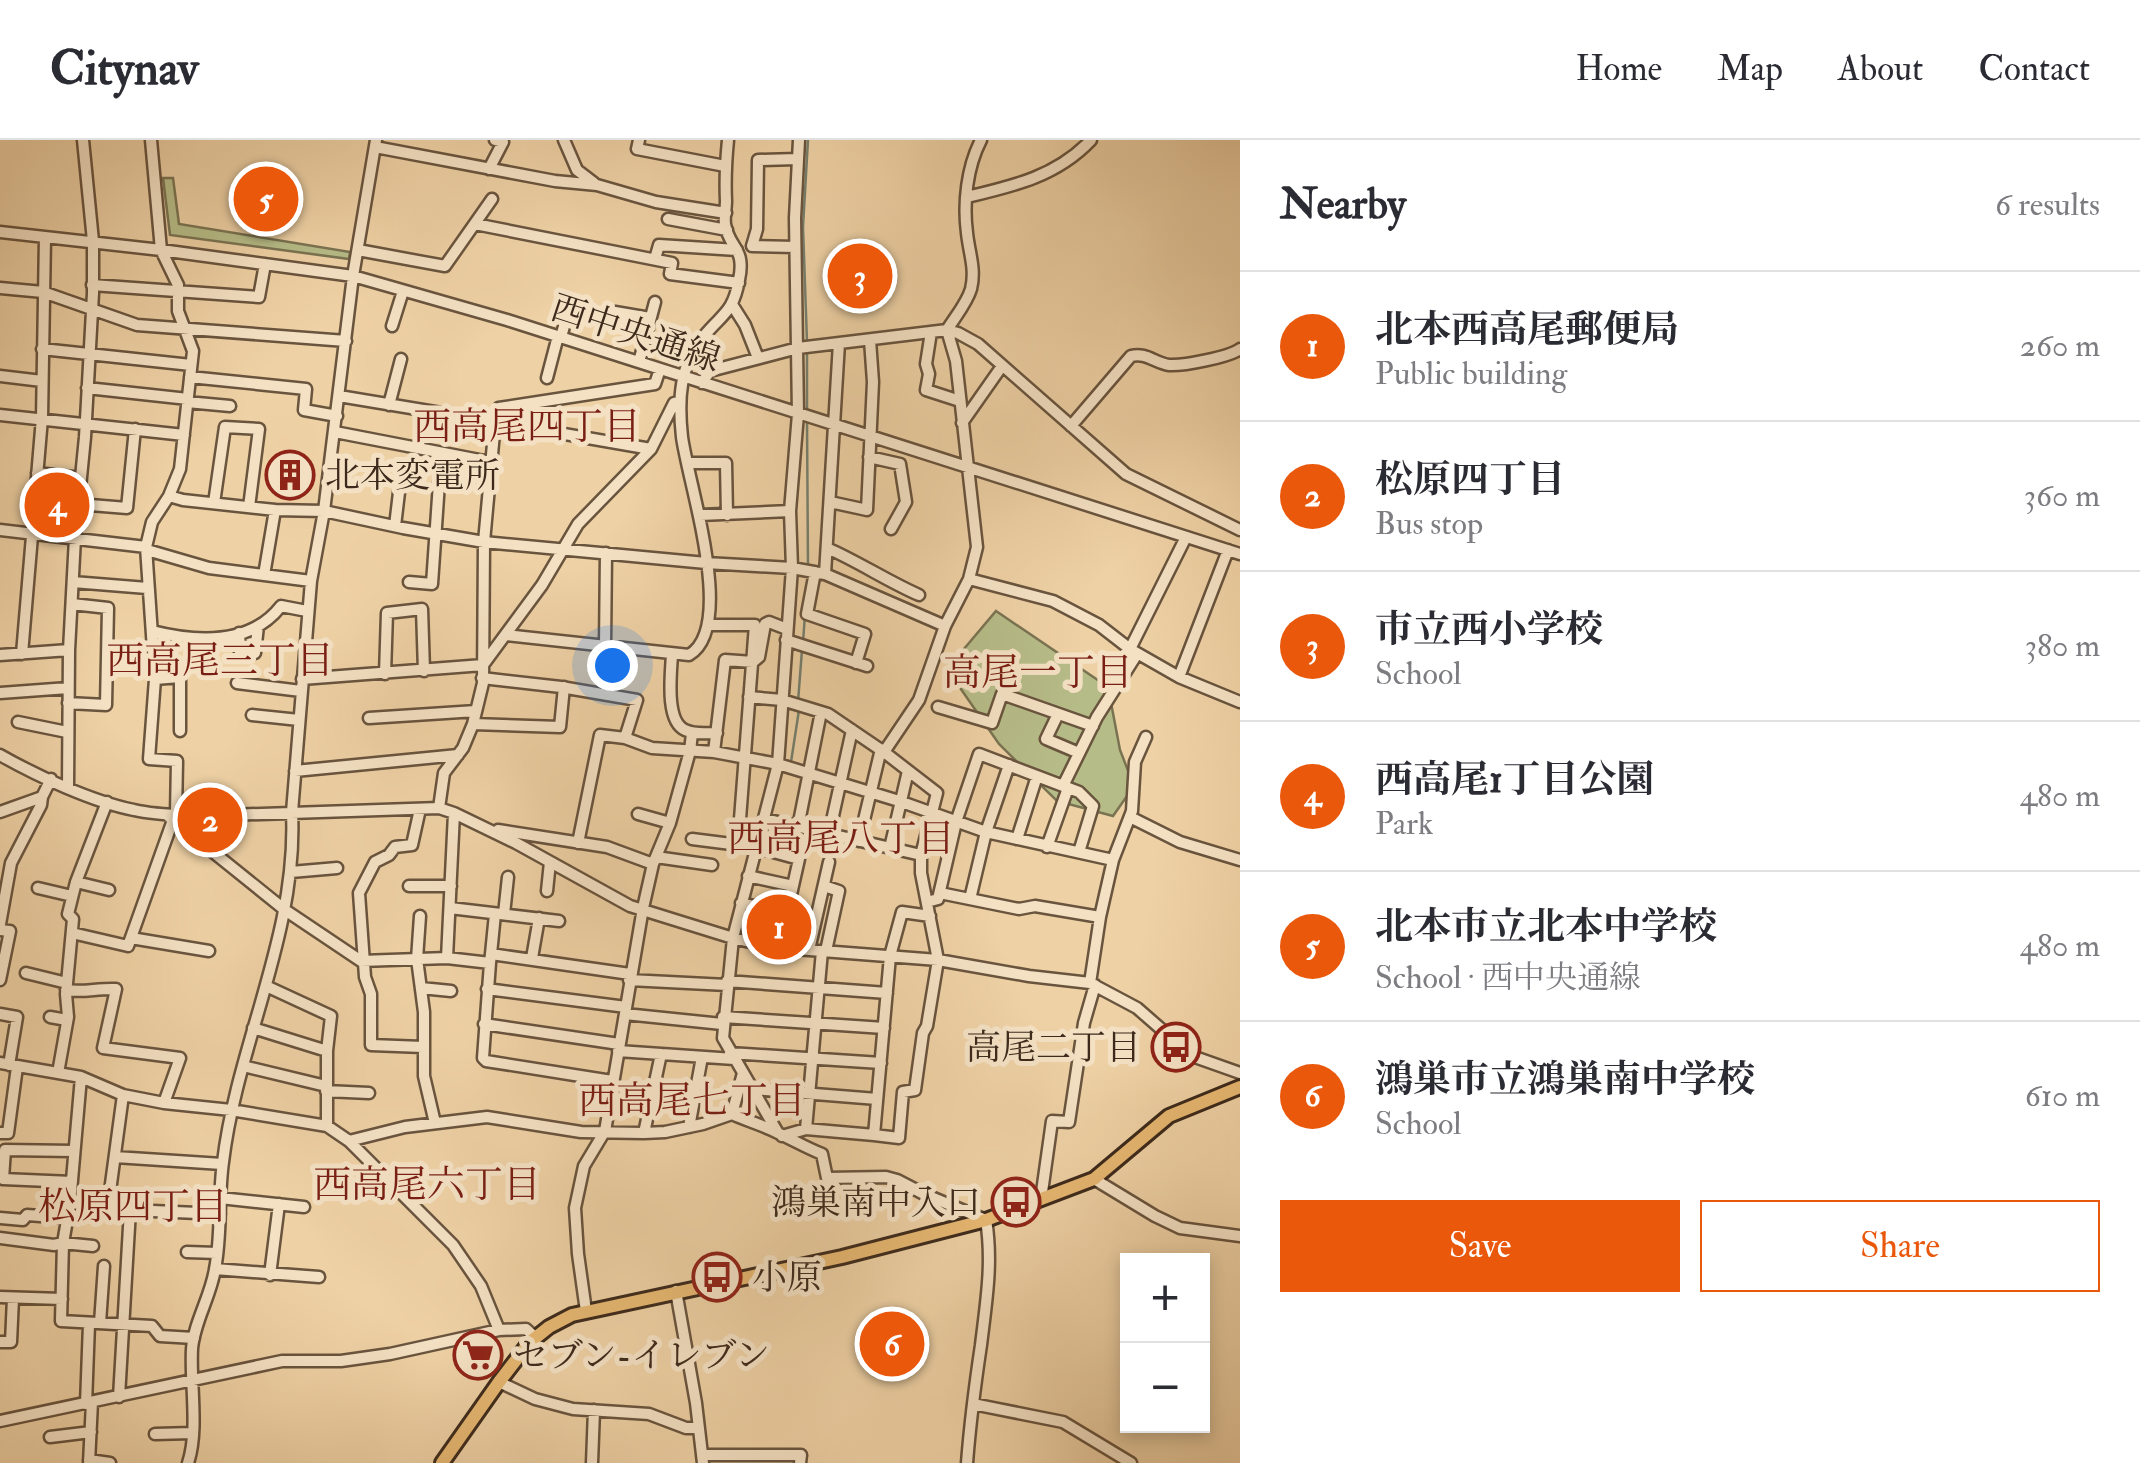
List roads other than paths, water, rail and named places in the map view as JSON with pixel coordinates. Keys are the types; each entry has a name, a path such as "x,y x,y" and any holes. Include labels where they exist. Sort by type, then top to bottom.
{"main road":[{"path":"442,1463 529,1343 572,1315 842,1257 986,1220 1094,1179 1169,1116 1240,1087"}],"street":[{"path":"68,787 69,650 92,311 93,241 83,140"},
{"path":"72,933 128,946 172,817 176,761 150,758 154,679 146,548 152,522 180,469 192,352 178,311 179,290 161,250 151,140"},
{"path":"489,169 503,142 495,140"},
{"path":"564,140 577,170 596,185"},
{"path":"639,140 637,149 726,166"},
{"path":"506,636 690,655 704,641 712,583 687,463 679,402 688,360 703,337 733,306 739,283 742,261 725,226 728,140"},
{"path":"780,1134 722,1038 740,903 778,764 798,414 799,140"},
{"path":"859,840 882,751 919,700 977,547 956,361 947,330 970,292 974,269 966,231 967,197 972,158 981,140"},
{"path":"967,197 1018,185 1061,166 1091,140"},
{"path":"188,1463 194,1338 216,1268 222,1164 231,1110 286,910 311,581 376,144 726,213"},
{"path":"796,246 752,246 757,229 758,160 797,159"},
{"path":"358,250 445,266 492,199"},
{"path":"668,219 727,230"},
{"path":"475,224 672,263 670,274 739,283"},
{"name":"西中央通線","path":"0,231 354,276 560,337 1234,552"},
{"path":"22,654 42,418 45,238"},
{"path":"655,260 659,246 737,250"},
{"path":"92,285 259,298 266,264"},
{"path":"0,288 44,292 137,325 346,341"},
{"path":"392,326 403,291"},
{"path":"638,362 655,302"},
{"path":"547,378 570,306"},
{"path":"733,306 758,358"},
{"path":"614,312 650,318"},
{"path":"702,383 710,371 798,348 947,330 958,333 978,344 1126,474 1240,530"},
{"path":"932,332 926,390 960,401"},
{"path":"830,502 866,510 873,382 870,340"},
{"path":"714,752 726,660 757,660 764,624 769,622 786,635 861,664 865,634 807,614 826,548 840,343"},
{"path":"1070,426 1131,356 1140,354 1171,365 1224,357 1240,349"},
{"path":"42,350 306,388 304,410 337,416"},
{"path":"389,404 401,359"},
{"path":"962,424 1002,366"},
{"path":"439,808 444,772 464,748 473,724 482,671 484,542 499,408 655,384 660,369"},
{"path":"0,376 42,381"},
{"path":"87,388 230,406"},
{"path":"339,396 652,448"},
{"path":"482,671 542,585 578,524 652,448 674,403 679,402"},
{"path":"0,414 184,435"},
{"path":"214,503 225,426 259,428 249,507"},
{"path":"78,504 127,508 135,429"},
{"path":"334,432 490,462"},
{"path":"869,457 900,464 906,502 891,529"},
{"path":"687,463 726,463 727,515"},
{"path":"37,473 81,478"},
{"path":"409,582 432,584 439,483"},
{"path":"395,526 400,484"},
{"path":"169,496 275,510 324,511 484,542 792,568 820,573 945,626"},
{"path":"264,575 275,510"},
{"path":"700,516 790,512"},
{"path":"0,530 146,548 209,568 311,581"},
{"path":"1046,846 1079,754 1133,652 1186,537"},
{"path":"826,548 919,595"},
{"path":"1178,678 1234,552"},
{"path":"604,646 606,553"},
{"path":"968,578 1053,601 1099,625 1133,652 1178,678 1240,702"},
{"path":"73,582 148,588"},
{"path":"68,704 106,705 108,608 72,604"},
{"path":"152,631 182,638 226,638 265,623 281,606 308,611"},
{"path":"386,674 387,613 422,609 424,671"},
{"path":"708,625 755,625 738,845"},
{"path":"239,633 240,652 255,653 258,626"},
{"path":"0,656 69,650"},
{"path":"672,654 671,707 676,723 692,733 717,733"},
{"path":"237,682 302,685 424,671 482,671 637,700 625,738"},
{"path":"154,679 180,677 180,731"},
{"path":"473,724 560,727 564,687"},
{"path":"0,693 68,688"},
{"path":"938,708 992,724 1002,694 1092,726"},
{"path":"749,697 782,700 828,714 937,793 921,855 938,960 915,1090 902,1092 899,1138 809,1130 780,1134"},
{"path":"369,718 476,711"},
{"path":"798,826 822,712"},
{"path":"1058,714 1046,739 1079,754"},
{"path":"252,716 299,720"},
{"path":"18,722 67,732"},
{"path":"829,834 852,730"},
{"path":"586,1311 574,1208 584,1166 605,1131 642,908 654,860 670,823 692,733"},
{"path":"578,843 600,735 625,738 652,748 714,752 778,764 986,832 1112,860"},
{"path":"1041,1199 1052,1120 1069,1122 1100,917 1112,860 1130,817 1135,762 1146,737"},
{"path":"927,902 938,899 956,822 979,754 1079,792 1094,806 1078,852"},
{"path":"295,771 458,755"},
{"path":"0,756 106,802 172,817 439,808 482,826 630,906 733,938 779,948 938,960 1092,984 1137,1008 1192,1056 1240,1073"},
{"path":"970,899 986,832 1009,765"},
{"path":"890,848 908,771"},
{"path":"1017,839 1037,776"},
{"path":"0,980 10,932 0,927 6,862 41,806 51,780"},
{"path":"0,812 42,797"},
{"path":"58,1073 67,1020 73,919 68,914 106,802"},
{"path":"420,809 412,845 395,847 375,862 359,893 365,977 372,994 370,1045 423,1047"},
{"path":"447,958 454,814"},
{"path":"638,814 670,823"},
{"path":"172,817 286,910 360,961 532,958 630,977 887,993"},
{"path":"1130,817 1180,842 1240,860"},
{"path":"765,819 921,855"},
{"path":"482,826 608,847 654,860 712,865"},
{"path":"692,839 755,847 800,860 779,948"},
{"path":"548,891 550,862"},
{"path":"809,950 830,862"},
{"path":"291,872 336,868"},
{"path":"748,876 793,886"},
{"path":"508,878 490,958 482,1055 486,1061 612,1081"},
{"path":"76,882 109,890"},
{"path":"409,886 451,886"},
{"path":"815,1151 809,1130 813,1058 824,951 838,890 824,886"},
{"path":"38,888 72,896"},
{"path":"940,893 1019,909 1035,906 1100,917"},
{"path":"740,903 787,914"},
{"path":"450,908 559,921"},
{"path":"874,1135 890,956 902,912 930,916"},
{"path":"420,916 417,959 424,1012 424,1076 435,1123"},
{"path":"532,958 540,918"},
{"path":"131,938 209,951"},
{"path":"26,973 84,994 95,988 116,989 103,1048 180,1058 164,1103"},
{"path":"266,986 331,1016 327,1126"},
{"path":"421,988 451,990"},
{"path":"488,989 723,1021 884,1028"},
{"path":"0,1014 16,1017 8,1065 8,1134 0,1133"},
{"path":"50,1016 67,1020"},
{"path":"484,1024 661,1054 881,1062"},
{"path":"253,1028 327,1051"},
{"path":"644,1133 661,1054"},
{"path":"688,1127 702,1057"},
{"path":"8,1065 81,1077 122,1094 164,1103 327,1126 349,1141 453,1245 480,1286 500,1330"},
{"path":"243,1066 326,1089 370,1092"},
{"path":"732,1114 743,1073"},
{"path":"81,1077 63,1243 60,1321 152,1326 160,1336 194,1338"},
{"path":"754,1089 877,1099"},
{"path":"108,1206 122,1094"},
{"path":"349,1141 389,1130 487,1117 580,1132 644,1133 688,1127 732,1114 822,1154 827,1178 886,1178 986,1220 991,1249 989,1283 967,1463"},
{"path":"72,1182 4,1179 5,1150 74,1151"},
{"path":"115,1157 222,1164"},
{"path":"1094,1179 1180,1228 1240,1236"},
{"path":"220,1198 304,1207"},
{"path":"70,1203 220,1214"},
{"path":"270,1275 279,1204"},
{"path":"118,1397 130,1210"},
{"path":"0,1218 67,1218"},
{"path":"0,1238 94,1246"},
{"path":"187,1252 216,1253"},
{"path":"104,1266 94,1324 89,1462 110,1463"},
{"path":"216,1268 319,1277"},
{"path":"676,1292 702,1459 801,1455 800,1463"},
{"path":"0,1298 62,1300"},
{"path":"0,1342 11,1342 13,1298"},
{"path":"0,1421 282,1360 341,1360 390,1354 500,1330 526,1329 536,1338"},
{"path":"499,1382 535,1399 573,1410 649,1414 686,1428 699,1428"},
{"path":"973,1404 1063,1422 1131,1463"},
{"path":"592,1463 594,1410"},
{"path":"50,1437 90,1432"},
{"path":"156,1434 192,1433"}],"waterway":[{"path":"807,342 803,227 808,140"},
{"path":"807,350 807,412"},
{"path":"807,420 808,567"},
{"path":"803,642 805,615"},
{"path":"798,702 802,650"},
{"path":"791,762 799,710"}],"place":[{"name":"北本市立北本中学校","path":"266,199"},
{"name":"市立西小学校","path":"860,276"},
{"name":"北本変電所","path":"290,475"},
{"name":"西高尾1丁目公園","path":"57,505"},
{"name":"松原四丁目","path":"210,820"},
{"name":"北本西高尾郵便局","path":"779,927"},
{"name":"高尾二丁目","path":"1176,1047"},
{"name":"鴻巣南中入口","path":"1016,1202"},
{"name":"小原","path":"717,1277"},
{"name":"鴻巣市立鴻巣南中学校","path":"892,1344"},
{"name":"セブン-イレブン","path":"478,1355"}],"district":[{"name":"西高尾四丁目","path":"527,426"},
{"name":"西高尾三丁目","path":"220,660"},
{"name":"高尾一丁目","path":"1038,672"},
{"name":"西高尾八丁目","path":"841,838"},
{"name":"西高尾七丁目","path":"692,1100"},
{"name":"西高尾六丁目","path":"427,1184"},
{"name":"松原四丁目","path":"133,1206"}]}
